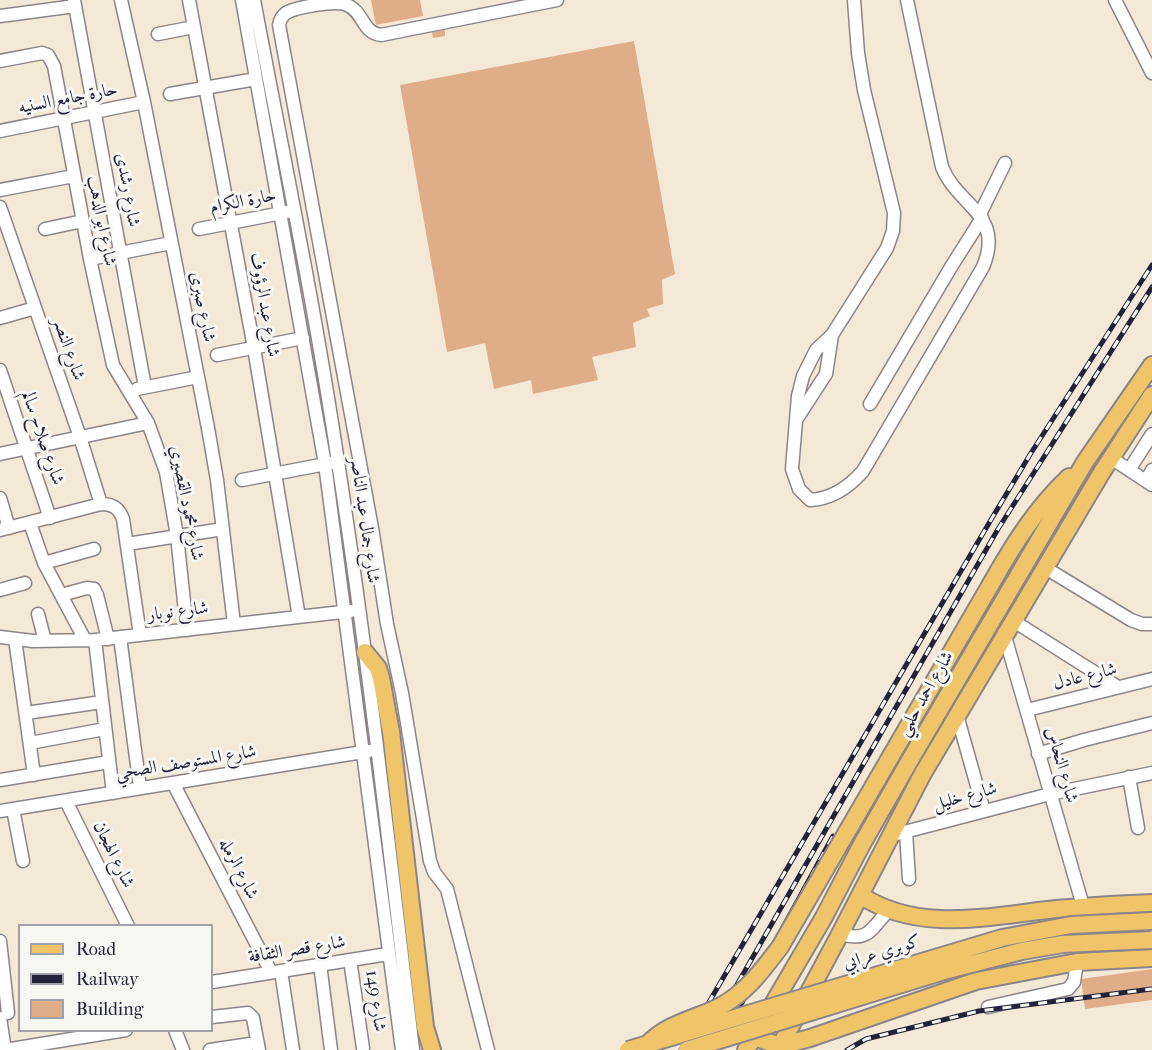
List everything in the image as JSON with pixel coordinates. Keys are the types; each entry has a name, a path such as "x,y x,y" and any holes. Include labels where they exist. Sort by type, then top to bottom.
{"main road":[{"name":"شارع احمد حلمي","path":"750,1044 824,917 909,760 1085,462 1152,365"},
{"name":"شارع احمد حلمي","path":"779,1048 921,775 1044,567 1152,395"},
{"path":"647,1045 668,1028 705,1013 741,993 780,947 1012,546 1033,516 1085,462"},
{"path":"365,652 378,668 391,732 425,1027 432,1050"},
{"path":"860,895 888,911 907,916 940,919 975,918 1083,906 1152,903"},
{"name":"كوبري عرابي","path":"628,1050 1002,938 1071,925 1152,921"},
{"name":"كوبري عرابي","path":"687,1050 944,971 1011,954 1064,944 1152,940"},
{"path":"750,1044 779,1048 810,1044 976,981 1077,962 1152,958"}],"street":[{"name":"شارع صبرى","path":"121,0 144,102 215,470 234,624"},
{"name":"شارع عبد الرؤوف","path":"189,0 254,348 298,617"},
{"name":"شارع جمال عبد الناصر","path":"242,0 256,78 287,212 338,462 378,750 413,1050"},
{"name":"شارع جمال عبد الناصر","path":"254,0 287,212 303,338 325,464 402,1050"},
{"path":"488,1050 447,889 434,872 430,861 402,693 387,624 372,528 279,25 282,17 291,11 340,3 358,13 367,29 381,35 557,0"},
{"path":"854,0 858,53 864,90 894,222 887,248 832,335 816,350 803,376 798,396 792,469 795,483 810,500 829,496 856,479 869,463 983,267 988,246 987,232 981,216 953,187 942,167 907,0"},
{"path":"1115,0 1152,73"},
{"path":"0,16 75,3"},
{"name":"شارع رشدى","path":"75,3 145,387"},
{"path":"158,34 194,27"},
{"name":"شارع ابو الدهب","path":"0,61 42,53 48,55 54,66 112,365 128,391"},
{"path":"170,94 256,78"},
{"name":"حارة جامع السنيه","path":"0,131 144,102"},
{"path":"870,404 981,216 1005,163"},
{"path":"0,190 74,176"},
{"name":"شارع النصر","path":"0,207 101,504"},
{"name":"حارة الكرام","path":"199,229 287,212"},
{"path":"45,229 83,221"},
{"path":"90,259 171,243"},
{"path":"0,318 35,308"},
{"path":"796,420 826,374 832,335"},
{"path":"218,355 303,338"},
{"name":"شارع صلاح سالم","path":"0,370 50,518"},
{"path":"128,391 198,377"},
{"name":"شارع محمود القصيري","path":"128,391 148,423 166,472 177,536 187,630"},
{"path":"0,453 148,423"},
{"path":"1129,470 1150,441"},
{"path":"1111,458 1129,470 1150,479"},
{"path":"242,480 338,462"},
{"path":"0,498 5,529 101,504 115,507 120,512 127,544 141,635"},
{"path":"30,523 44,563 61,595 90,640 102,702 113,793"},
{"path":"127,544 223,529"},
{"path":"44,563 94,549"},
{"path":"1044,567 1131,620 1142,624 1152,624"},
{"path":"0,590 25,583"},
{"path":"61,595 87,588 94,589 97,594 114,638 140,788"},
{"name":"شارع نوبار","path":"0,637 45,641 90,640 359,610"},
{"path":"38,614 45,641"},
{"path":"1008,627 1118,687"},
{"name":"شارع النحاس","path":"1008,627 1038,754 1083,906"},
{"path":"15,639 34,775"},
{"name":"شارع عادل","path":"1027,710 1152,679"},
{"path":"26,712 102,702"},
{"path":"957,715 984,811"},
{"path":"1038,754 1152,723"},
{"path":"30,743 105,729"},
{"name":"شارع المستوصف الصحي","path":"0,811 378,750"},
{"path":"0,780 109,762"},
{"name":"شارع خليل","path":"889,836 1050,794 1152,772"},
{"path":"1129,777 1138,828"},
{"name":"شارع الرمله","path":"173,783 276,971 293,1050"},
{"name":"شارع الهجان","path":"66,801 127,924"},
{"path":"13,809 23,861"},
{"path":"906,832 909,879"},
{"path":"840,934 855,938 865,936 888,911"},
{"path":"0,941 7,1014 5,1050 114,1032"},
{"name":"شارع قصر الثقافة","path":"213,982 388,954"},
{"name":"شارع 149","path":"350,960 363,1048"},
{"path":"988,1006 1068,989 1074,982 1077,962"},
{"path":"320,964 331,1050"},
{"path":"210,1050 258,1046 253,1018 248,1013 213,1017"},
{"path":"177,1032 183,1050"}],"building":[{"path":"371,0 420,0 423,16 376,25"},
{"path":"445,30 445,36 433,38 432,32"},
{"path":"634,41 675,274 662,280 663,304 647,309 650,316 633,323 636,347 592,357 598,380 533,394 531,380 494,389 485,343 447,352 400,85"},
{"path":"1152,969 1152,1000 1085,1009 1081,979"}],"railway":[{"path":"681,1050 992,518 1152,265"},
{"path":"711,1030 998,529 1152,287"},
{"path":"716,1050 833,836"},
{"path":"847,1050 866,1039 979,1011 1152,989"},
{"path":"691,1050 711,1016"}]}
